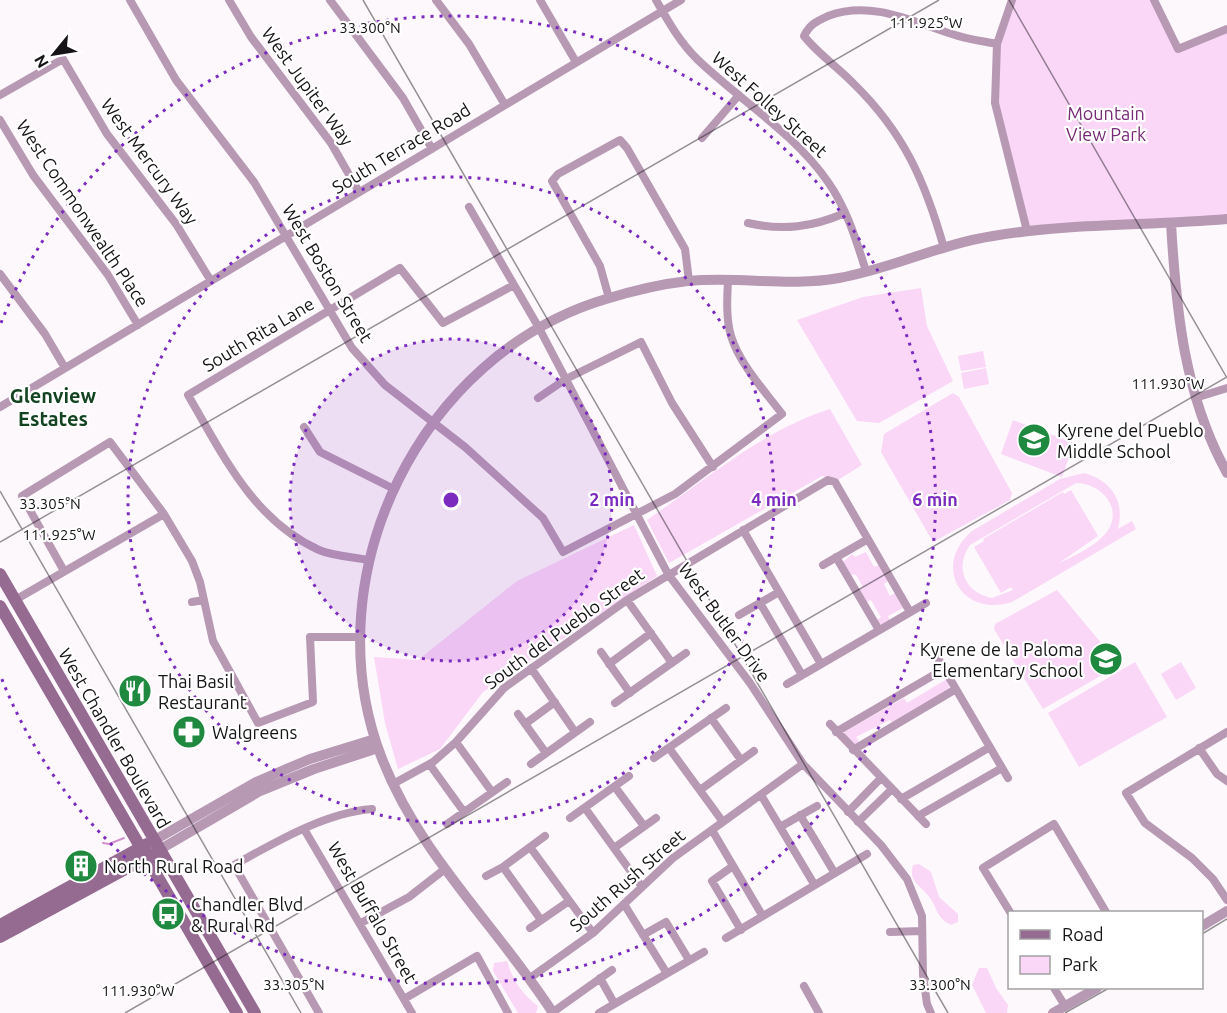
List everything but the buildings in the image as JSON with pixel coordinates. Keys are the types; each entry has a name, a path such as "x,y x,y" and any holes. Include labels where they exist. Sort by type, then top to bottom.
{"main road":[{"name":"West Chandler Boulevard","path":"0,574 255,1013"},
{"name":"West Chandler Boulevard","path":"0,606 237,1013"},
{"path":"44,682 58,675"},
{"path":"0,925 156,846"},
{"path":"0,937 143,853"}],"street":[{"name":"West Boston Street","path":"130,0 177,80 254,182 352,348 386,385 465,447 543,519 563,552 636,516"},
{"name":"West Jupiter Way","path":"229,0 251,37 331,143 359,192"},
{"path":"330,0 403,98 432,149"},
{"path":"436,0 469,44 505,105"},
{"path":"540,0 576,62"},
{"name":"West Folley Street","path":"656,0 686,47 802,150 829,184 845,213 866,271"},
{"name":"South Terrace Road","path":"0,407 681,0"},
{"path":"1012,0 997,44 995,103 1027,231"},
{"path":"1154,0 1172,41 1178,49 1227,29"},
{"path":"944,248 927,192 900,138 854,83 804,36 809,26 815,22 836,11 854,7 883,9 953,34 997,44"},
{"name":"West Mercury Way","path":"0,95 63,59 107,134 176,224 211,281"},
{"path":"702,138 739,95"},
{"name":"West Commonwealth Place","path":"0,120 33,175 108,275 138,325"},
{"path":"609,298 600,266 552,181 558,174 620,140 627,148 686,249 689,281"},
{"name":"West Butler Drive","path":"469,207 539,328 668,574 750,683 803,764 881,845 907,879 922,916 923,975 927,1004 931,1013"},
{"path":"748,223 787,229 823,223 845,213"},
{"path":"612,970 553,1013 530,978 415,827 393,784 377,744 364,694 360,637 368,560 379,524 411,454 433,421 459,389 539,328 590,304 609,298 689,281 813,281 866,271 988,236 1027,231 1227,219"},
{"path":"1172,223 1179,330 1195,398 1227,473"},
{"name":"South Rita Lane","path":"368,560 321,551 287,533 259,508 233,472 188,395 400,268 443,323 514,285"},
{"path":"0,274 45,334 66,368"},
{"path":"636,516 675,494 782,414 738,354 731,336 728,317 728,281"},
{"path":"538,398 566,379 641,342 672,403 713,467"},
{"path":"1195,398 1227,388"},
{"path":"304,427 320,452 394,489"},
{"path":"64,571 22,496 110,442 164,514 192,561 213,641 220,658 258,723 313,702 310,637 360,637"},
{"name":"South del Pueblo Street","path":"393,784 430,765 456,742 493,698 627,600 825,481 831,480 868,538"},
{"path":"15,600 164,514"},
{"path":"743,530 821,664"},
{"path":"823,565 868,538 910,612"},
{"path":"836,557 879,630"},
{"path":"739,615 779,592"},
{"path":"192,602 204,600"},
{"path":"627,600 672,663"},
{"path":"760,603 802,675"},
{"path":"787,684 926,603"},
{"path":"609,664 651,633"},
{"path":"601,652 630,693"},
{"path":"615,703 686,653"},
{"path":"936,655 1008,778"},
{"path":"531,668 575,732"},
{"path":"836,732 944,669"},
{"path":"853,750 956,689"},
{"path":"525,724 555,702"},
{"path":"654,758 726,708"},
{"path":"518,714 546,753"},
{"path":"711,718 741,760"},
{"path":"531,764 590,722"},
{"path":"830,724 926,824"},
{"path":"1227,732 1126,793 1145,823 1192,858 1213,879 1227,900"},
{"path":"456,742 492,792"},
{"path":"156,846 238,797 377,744"},
{"path":"901,799 990,747"},
{"path":"669,748 723,822"},
{"path":"1199,748 1217,774 1227,781"},
{"path":"700,790 754,751"},
{"name":"South Rush Street","path":"530,978 593,933 668,863 803,764"},
{"path":"430,765 464,812"},
{"path":"918,816 1002,768"},
{"path":"570,818 629,776"},
{"path":"447,824 507,782"},
{"path":"848,812 886,784"},
{"path":"858,822 886,784"},
{"path":"615,787 644,826"},
{"path":"760,795 814,884"},
{"path":"780,827 816,806"},
{"path":"585,808 642,887"},
{"path":"319,1013 234,865 304,829 344,814 372,809"},
{"path":"800,815 834,872"},
{"path":"614,848 656,818"},
{"path":"1009,911 984,868 1054,825 1105,911"},
{"name":"West Buffalo Street","path":"304,829 412,1013"},
{"path":"712,830 762,915"},
{"path":"486,876 503,867 545,836"},
{"path":"530,847 593,933"},
{"path":"726,939 762,915 867,854"},
{"path":"734,866 712,880 741,930"},
{"path":"503,867 541,920"},
{"path":"361,923 409,897 445,869"},
{"path":"530,928 569,901"},
{"path":"624,904 666,972"},
{"path":"1203,925 1227,911"},
{"path":"643,935 666,922 689,960"},
{"path":"890,932 922,931"},
{"path":"599,1013 704,952"},
{"path":"404,999 477,956 508,1013"},
{"path":"600,978 614,1003"},
{"path":"804,986 819,1013"},
{"path":"1055,989 1065,1006"},
{"path":"1053,1013 1093,989"}],"green space":[{"name":"Mountain View Park","path":"1012,0 1154,0 1178,49 1227,29 1227,219 1027,231 995,103 995,68"},
{"path":"921,288 927,326 953,381 879,423 857,421 797,320 863,297"},
{"path":"983,351 986,367 961,371 958,356"},
{"path":"986,368 989,384 964,389 961,373"},
{"path":"953,393 959,397 1012,493 1010,500 933,542 881,452 884,434"},
{"path":"830,409 862,465 838,480 822,476 669,563 647,520 758,443 805,418"},
{"path":"1013,420 1074,443 1062,477 1001,454"},
{"path":"1084,473 1102,481 1114,493 1118,501 1120,519 1118,529 1132,521 1136,529 1012,602 994,605 979,603 967,596 958,586 953,573 954,559 960,545 972,531 1060,479","holes":["1076,483 1085,484 1101,492 1108,499 1111,507 1113,515 1111,524 1102,538 1059,563 1098,536 1071,490 1064,494 1063,492 983,539 984,541 974,547 1001,593 1011,587 1013,590 992,598 975,591 969,585 963,571 963,562 970,545"]},
{"path":"634,525 657,576 483,692 440,749 398,769 385,723 374,657 418,660 517,581"},
{"path":"866,552 874,567 879,565 888,581 884,584 890,596 895,593 903,608 888,616 890,621 884,625 877,623 881,617 871,600 866,602 859,590 863,587 856,575 849,574 842,563 852,554 855,557"},
{"path":"1057,590 1117,662 1116,667 1043,709 994,629 995,624"},
{"path":"1135,662 1167,717 1079,767 1048,713"},
{"path":"1181,662 1196,688 1176,700 1161,674"},
{"path":"947,679 950,691 893,723 890,720 856,737 860,743 855,745 848,741 844,732 904,698 907,703"},
{"path":"919,864 931,872 939,897 958,914 958,922 951,925 943,920 930,898 916,883 912,871 913,865"},
{"path":"507,961 518,986 538,1006 536,1013 518,1013 493,971 494,963"},
{"path":"979,968 987,968 996,988 1008,1005 1007,1013 986,1013 972,985"}],"waterway":[{"path":"103,843 109,844 124,838"}],"place":[{"name":"Kyrene del Pueblo Middle School","path":"1034,440"},
{"name":"Kyrene de la Paloma Elementary School","path":"1106,659"},
{"name":"Thai Basil Restaurant","path":"135,691"},
{"name":"Walgreens","path":"189,732"},
{"name":"North Rural Road","path":"81,866"},
{"name":"Chandler Blvd & Rural Rd","path":"168,914"}],"district":[{"name":"Glenview Estates","path":"53,406"}]}
